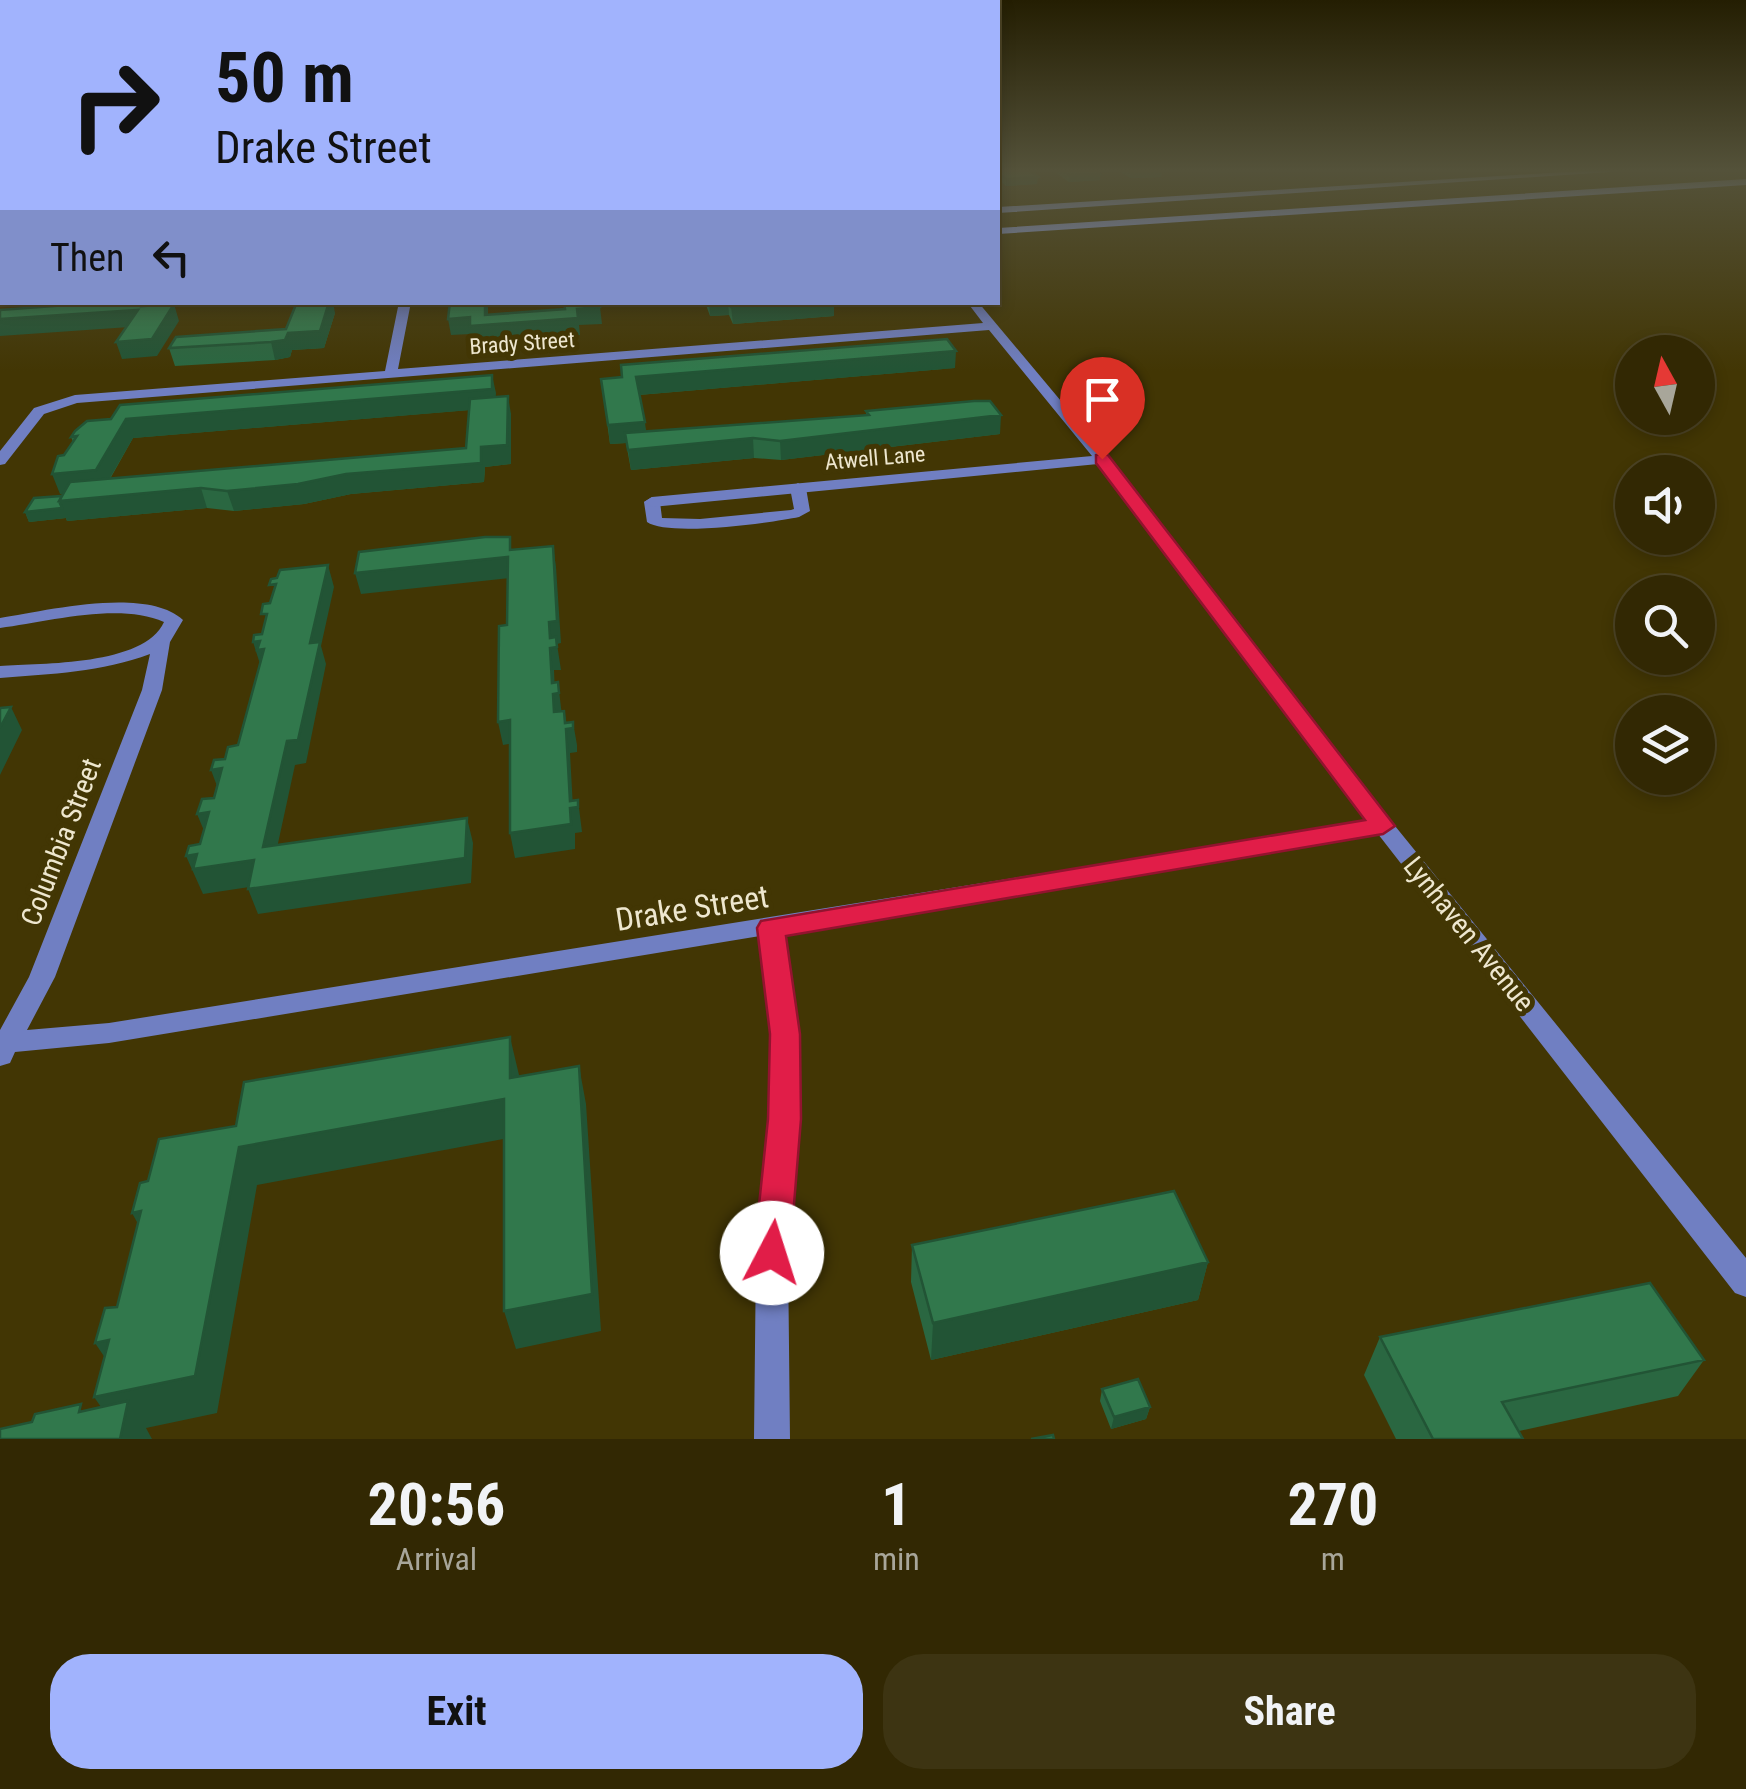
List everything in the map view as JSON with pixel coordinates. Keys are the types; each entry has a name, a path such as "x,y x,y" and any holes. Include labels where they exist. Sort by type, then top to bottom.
{"street":[{"path":"391,373 404,305"},
{"name":"Lynhaven Avenue","path":"975,305 1102,459 1383,826 1746,1282"},
{"name":"Brady Street","path":"0,461 30,420 54,404 97,396 993,326"},
{"name":"Atwell Lane","path":"798,488 802,511 792,514 700,524 655,522 652,502 798,488 1102,459"},
{"path":"0,623 144,610 174,620 173,630 162,644 124,658 0,672"},
{"name":"Columbia Street","path":"5,1048 42,977 152,690 162,644"},
{"name":"Drake Street","path":"5,1048 771,928 1383,826"},
{"path":"771,928 785,1034 784,1119 772,1253 772,1439"}],"building":[{"path":"68,305 173,305 152,339 116,342 138,310 0,319 0,310"},
{"path":"296,305 328,305 320,331 288,333 285,340 271,342 169,348 176,337 286,329"},
{"path":"450,305 485,305 485,315 565,309 564,305 600,307 577,309 578,318 470,326 470,317 448,319"},
{"path":"947,339 956,351 636,377 645,422 608,425 601,379 622,377 621,365"},
{"path":"492,375 492,389 126,419 96,470 52,474 58,456 64,455 77,436 71,437 75,431 87,421 111,419 120,405"},
{"path":"508,396 507,445 481,447 481,463 346,474 298,484 227,491 201,488 59,501 70,482 466,448 470,399"},
{"path":"990,401 1001,415 780,441 753,438 628,450 625,433 869,415 866,411"},
{"path":"62,496 62,508 25,512 34,498"},
{"path":"510,537 510,550 553,546 557,621 549,622 550,638 556,637 557,647 550,648 552,683 558,682 559,693 553,694 554,712 564,711 565,723 573,722 573,728 566,729 570,801 578,800 578,807 570,808 571,824 510,833 510,720 498,722 499,626 507,625 508,557 355,573 359,552"},
{"path":"328,565 310,643 320,642 298,740 287,741 263,847 467,818 465,858 248,889 254,860 193,869 197,854 186,856 189,846 200,844 209,812 197,814 202,799 214,798 222,768 211,770 214,760 225,759 228,747 238,745 264,649 257,650 260,641 253,642 254,635 262,634 267,614 261,614 263,604 270,603 276,584 269,585 271,579 277,578 280,570"},
{"path":"11,707 0,728 0,708"},
{"path":"510,1037 510,1078 579,1066 592,1294 504,1311 504,1099 239,1147 195,1376 94,1397 109,1340 95,1343 105,1308 117,1307 141,1211 132,1213 140,1183 148,1181 159,1139 236,1126 244,1082"},
{"path":"1174,1191 1208,1262 933,1323 912,1245"},
{"path":"1650,1283 1704,1360 1502,1402 1523,1439 1433,1439 1380,1337"},
{"path":"1138,1379 1150,1407 1114,1417 1102,1389"},
{"path":"128,1401 120,1439 0,1439 0,1429 32,1422 35,1414 81,1404 79,1412"}],"route":[{"path":"772,1253 784,1119 785,1034 771,928 1383,826 1102,459"}]}
